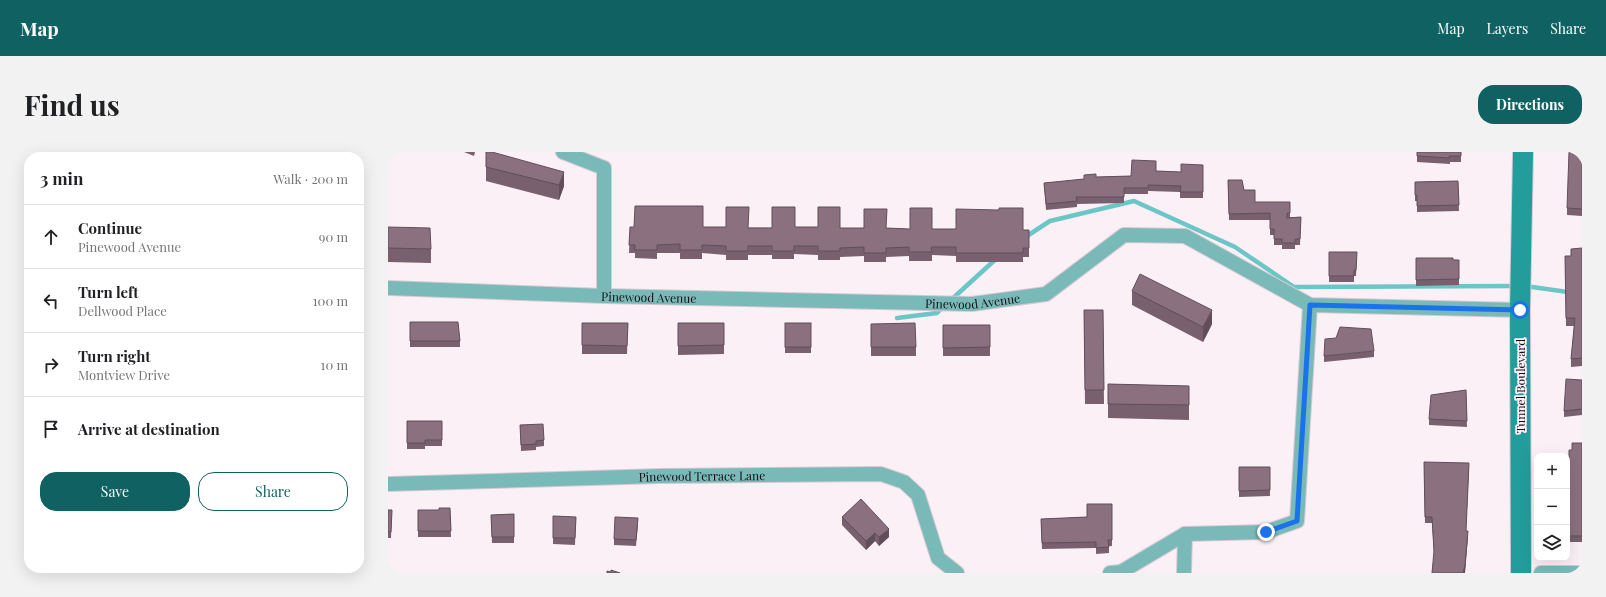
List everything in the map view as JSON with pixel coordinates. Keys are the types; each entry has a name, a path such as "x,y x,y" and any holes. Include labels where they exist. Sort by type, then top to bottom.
{"street":[{"path":"563,152 604,168 604,296"},
{"name":"Tunnel Boulevard","path":"1521,573 1520,310 1523,152"},
{"name":"Pinewood Avenue","path":"388,288 604,296 972,304 1046,294 1124,235 1185,236 1310,305 1520,310"},
{"path":"1110,573 1120,572 1185,534 1266,532 1297,521 1310,305"},
{"name":"Pinewood Terrace Lane","path":"388,484 660,476 881,474 904,482 918,494 938,558 957,573"},
{"path":"1184,573 1185,534"},
{"path":"1541,573 1582,573"}],"building":[{"path":"486,152 492,152 564,172 559,185 486,167"},
{"path":"1417,152 1461,152 1461,156 1449,156 1450,158 1417,156"},
{"path":"1569,152 1582,152 1582,209 1567,208"},
{"path":"1132,160 1156,161 1156,171 1181,172 1181,164 1203,165 1203,192 1180,192 1181,186 1148,185 1148,188 1124,188 1124,197 1076,197 1077,201 1046,204 1044,183 1084,179 1084,175 1096,174 1096,177 1131,176"},
{"path":"1228,180 1242,180 1244,190 1255,190 1255,202 1290,202 1290,213 1287,213 1287,218 1301,217 1300,239 1295,239 1295,243 1282,243 1282,239 1274,239 1274,229 1270,229 1270,213 1229,214"},
{"path":"1458,181 1459,205 1417,206 1415,182"},
{"path":"635,206 703,206 703,227 726,227 726,207 749,207 748,228 772,228 772,207 795,207 795,227 818,227 818,207 840,207 840,228 864,228 864,209 887,209 886,228 910,229 910,208 932,208 932,229 956,229 956,209 999,210 999,208 1023,208 1023,230 1029,230 1029,248 1023,248 1023,253 956,253 956,247 931,247 932,252 909,252 909,247 886,248 886,253 864,253 864,247 840,248 840,251 818,251 818,246 794,246 794,251 772,251 772,246 748,246 748,251 726,251 726,246 702,245 702,250 680,250 680,244 657,245 657,250 635,250 635,245 629,245 630,227 634,227"},
{"path":"388,227 430,228 431,249 388,248"},
{"path":"1582,248 1582,358 1571,359 1575,318 1566,318 1565,256 1571,256 1571,249"},
{"path":"1329,252 1357,252 1356,270 1354,270 1354,276 1329,276"},
{"path":"1416,258 1453,258 1453,260 1459,260 1459,279 1416,280"},
{"path":"1140,274 1212,310 1203,327 1132,291"},
{"path":"1084,310 1103,310 1104,390 1085,390"},
{"path":"410,322 458,322 460,341 410,341"},
{"path":"582,323 628,323 627,346 582,345"},
{"path":"678,323 724,323 724,345 678,346"},
{"path":"785,323 811,323 811,347 785,347"},
{"path":"915,323 916,347 871,347 871,324"},
{"path":"943,325 990,325 990,347 943,348"},
{"path":"1340,327 1371,329 1374,351 1324,356 1325,339 1336,338"},
{"path":"1566,379 1582,380 1582,409 1564,411"},
{"path":"1108,384 1189,386 1189,405 1108,404"},
{"path":"1466,390 1467,421 1429,419 1431,395"},
{"path":"407,421 442,421 442,440 425,440 425,443 407,443"},
{"path":"543,424 544,440 536,441 536,444 521,445 520,425"},
{"path":"1572,443 1582,443 1582,536 1570,536 1569,450 1572,450"},
{"path":"1424,462 1469,463 1466,531 1468,531 1463,573 1432,573 1434,551 1432,517 1425,517"},
{"path":"1239,467 1270,467 1270,490 1239,491"},
{"path":"861,499 889,529 879,537 875,533 866,541 842,517"},
{"path":"1087,504 1112,504 1112,540 1108,540 1109,547 1096,548 1096,542 1042,543 1041,519 1087,517"},
{"path":"439,508 450,508 451,531 418,531 418,510 439,510"},
{"path":"388,510 392,510 391,532 388,532"},
{"path":"514,514 514,537 492,537 491,515"},
{"path":"553,516 576,517 575,538 553,538"},
{"path":"615,517 638,518 636,540 614,539"},
{"path":"611,570 620,573 607,573 607,571 611,572"}],"waterway":[{"path":"1024,238 1050,221 1134,201 1235,247 1294,287 1515,286"},
{"path":"951,300 997,258"},
{"path":"1525,286 1582,294"},
{"path":"897,318 937,313 944,306"}],"route":[{"path":"1266,532 1297,521 1310,305 1520,310"}]}
